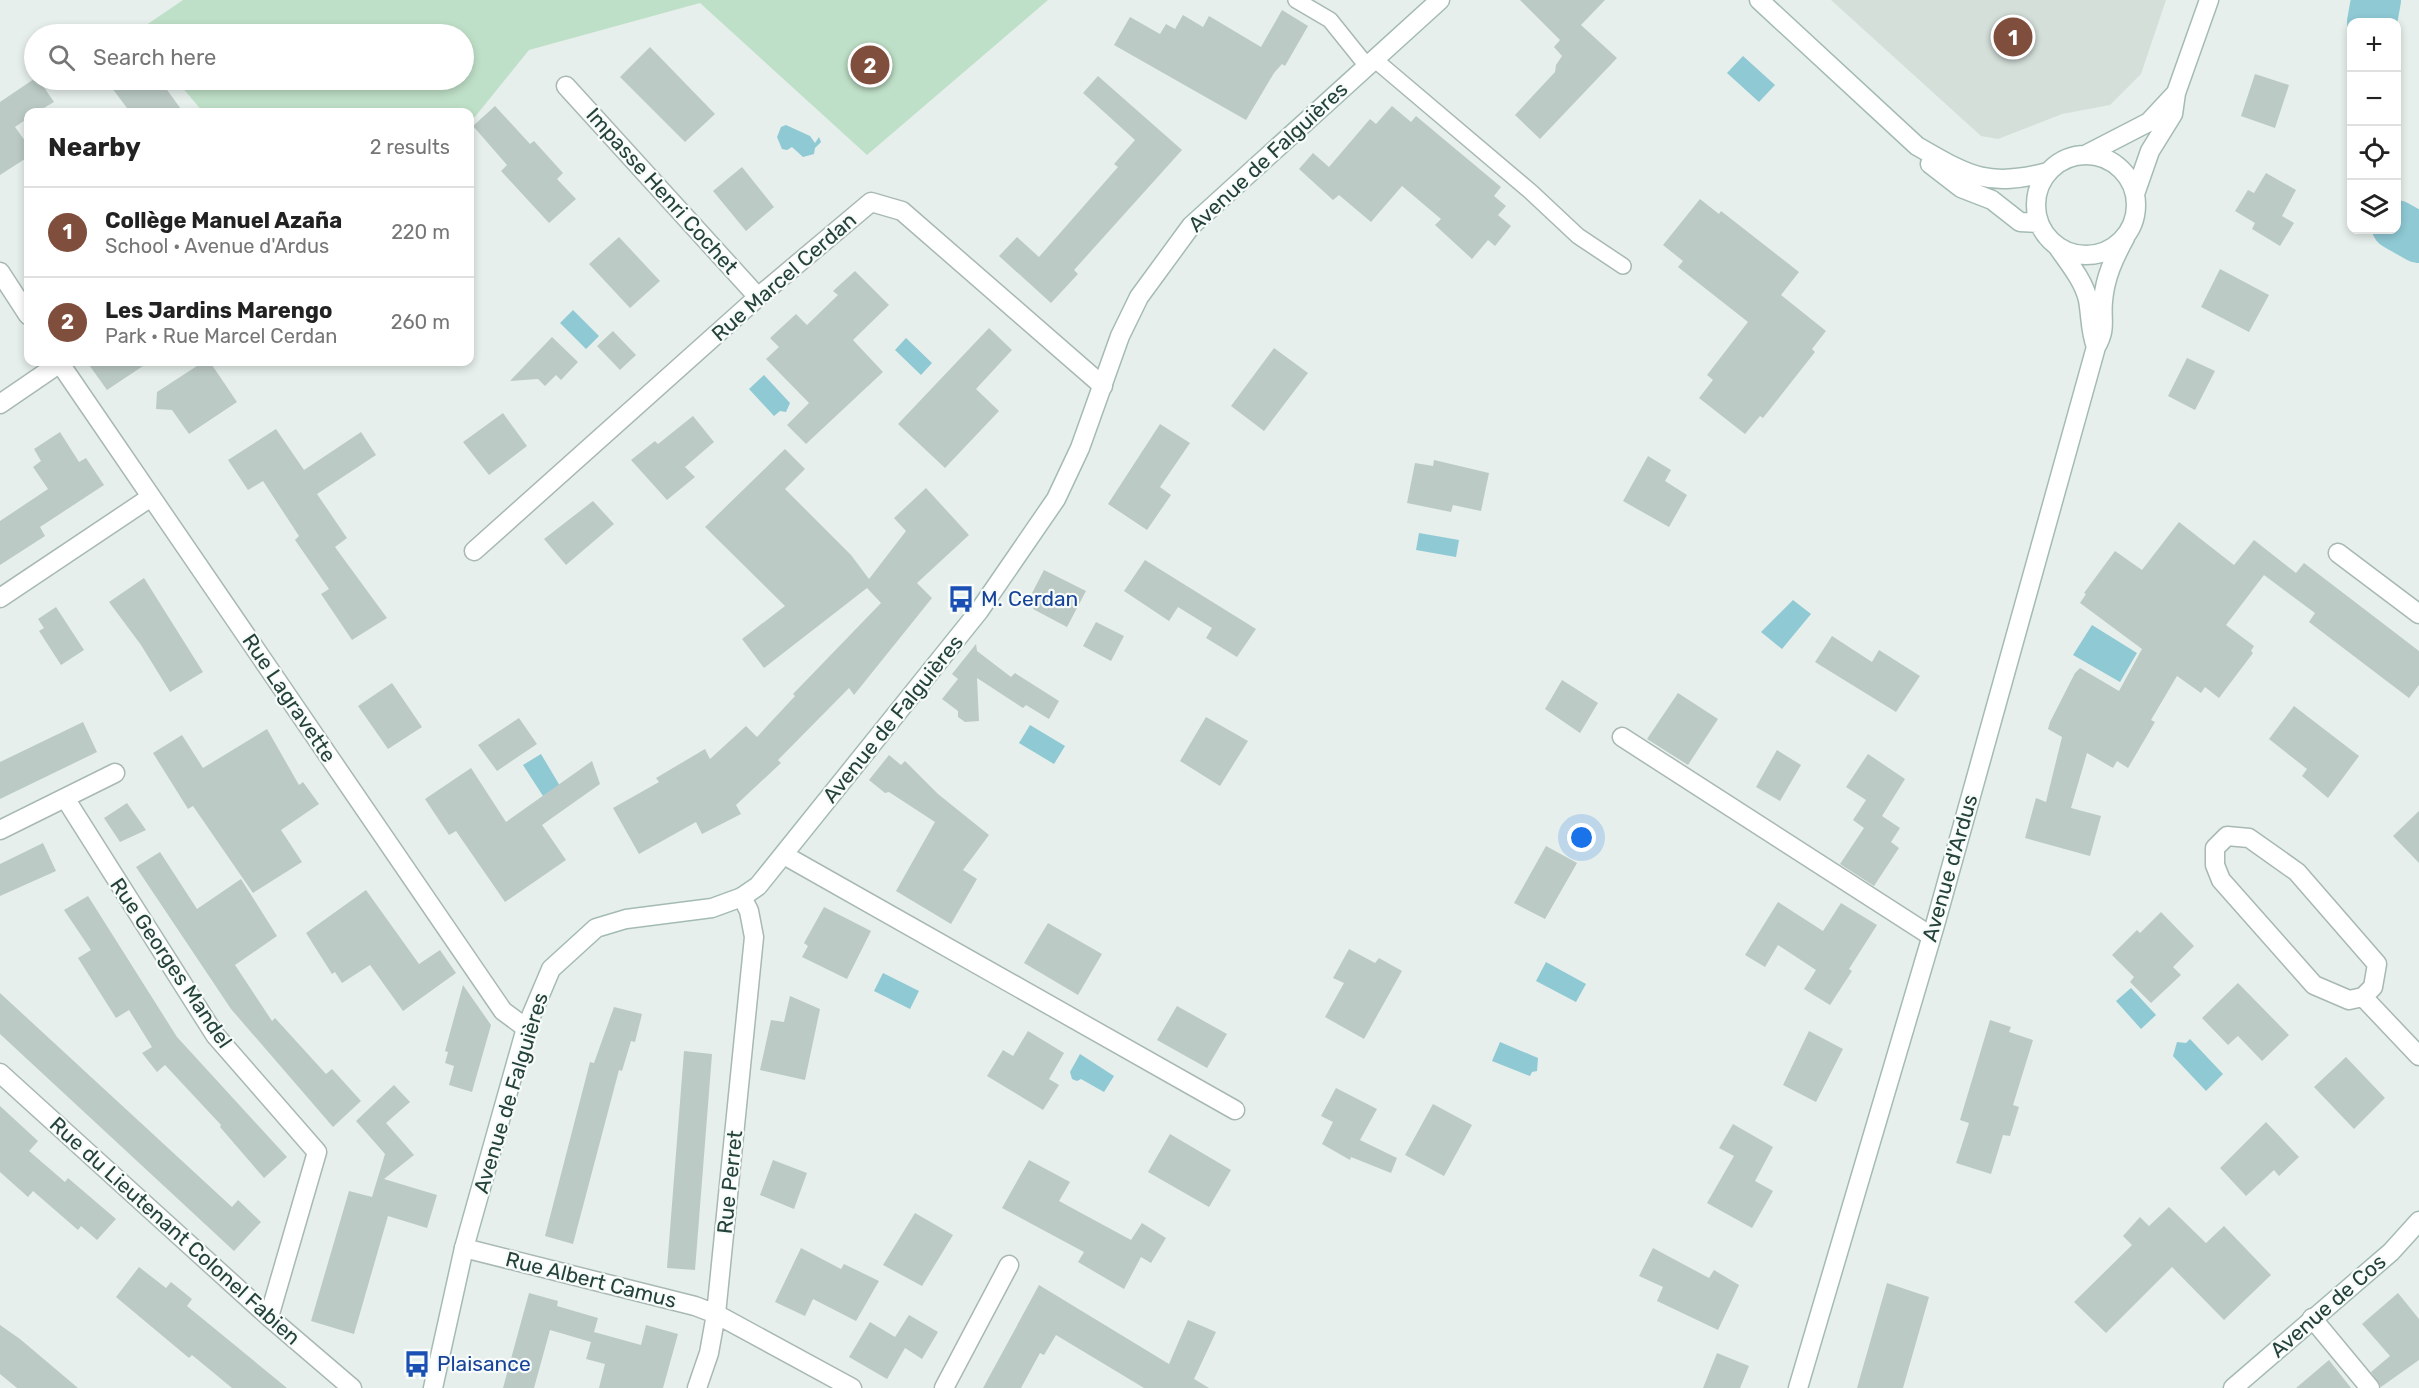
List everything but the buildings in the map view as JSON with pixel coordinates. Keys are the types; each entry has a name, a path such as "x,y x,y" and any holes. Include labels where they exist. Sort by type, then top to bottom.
{"street":[{"name":"Avenue de Falguières","path":"433,1388 464,1248 526,1028 551,969 596,928 626,919 711,908 742,897 758,886 979,611 1026,546 1056,499 1080,448 1120,336 1139,297 1191,226 1440,0"},
{"path":"1759,0 1917,146 1928,162 1961,188 1992,200 2020,222 2039,223"},
{"path":"2048,172 2037,196 2039,223 2046,236 2057,246 2070,253 2100,254 2114,247 2125,237 2135,216 2135,194 2150,151 2173,114 2176,93 2209,0"},
{"name":"Impasse Henri Cochet","path":"566,86 758,297"},
{"path":"1917,146 1963,172 1998,181 2023,179 2048,172 2062,162 2085,155 2150,122 2176,93"},
{"path":"2085,155 2102,158 2117,166 2128,178 2135,194"},
{"name":"Rue Marcel Cerdan","path":"474,551 758,297 872,202 902,211 1103,386"},
{"name":"Avenue d'Ardus","path":"1798,1388 1931,936 2096,347 2104,333 2103,301 2109,269 2125,237"},
{"name":"Avenue d'Ardus","path":"2057,246 2075,273 2088,299 2090,333 2096,347"},
{"path":"0,272 24,309"},
{"path":"0,404 54,366"},
{"name":"Rue Lagravette","path":"63,366 503,1011 526,1028"},
{"path":"0,598 151,497"},
{"path":"2338,553 2419,614"},
{"path":"1622,737 1931,936"},
{"path":"0,830 115,773"},
{"name":"Rue Georges Mandel","path":"65,798 215,1035 317,1152 269,1317"},
{"path":"2227,836 2249,838 2297,872 2377,964 2373,987 2363,997 2349,1000 2314,985 2220,880 2215,866 2215,848 2227,836"},
{"path":"784,855 1235,1110"},
{"name":"Rue Perret","path":"697,1388 709,1353 716,1314 754,937 749,911 742,897"},
{"path":"2363,997 2419,1056"},
{"name":"Rue du Lieutenant Colonel Fabien","path":"0,1073 269,1317 352,1388"},
{"name":"Avenue de Cos","path":"2233,1388 2391,1252 2419,1221"},
{"name":"Rue Albert Camus","path":"464,1248 695,1306 716,1314"},
{"path":"944,1388 1009,1265"},
{"path":"716,1314 852,1388"},
{"path":"2312,1318 2370,1388"}],"lane":[{"path":"1296,0 1330,20 1371,63 1531,192 1578,236 1623,266"}],"shaded area":[{"path":"1831,0 2166,0 2141,74 2110,105 2062,114 1998,139 1981,136"}],"green space":[{"path":"183,0 1048,0 867,155 700,3 529,50 474,118 474,108 200,108 184,90 474,90 474,24 148,24"}],"water":[{"path":"1743,56 1775,85 1759,102 1727,73"},
{"path":"786,125 810,136 815,143 819,137 821,142 815,148 814,154 803,157 792,147 787,150 782,149 777,137 781,127"},
{"path":"573,310 599,336 586,349 560,323"},
{"path":"906,338 932,363 921,375 895,350"},
{"path":"764,375 790,403 786,412 780,411 774,416 749,389"},
{"path":"1419,533 1459,540 1456,557 1416,550"},
{"path":"1793,600 1811,614 1782,649 1761,632"},
{"path":"2092,625 2137,653 2120,682 2073,655"},
{"path":"1030,725 1065,746 1054,764 1019,743"},
{"path":"541,754 560,786 543,796 523,765"},
{"path":"1546,962 1586,984 1576,1002 1536,981"},
{"path":"883,973 919,991 910,1009 874,991"},
{"path":"2131,988 2156,1015 2141,1029 2116,1001"},
{"path":"2190,1039 2223,1074 2206,1091 2173,1056 2177,1042 2186,1043"},
{"path":"1500,1042 1538,1058 1537,1071 1532,1072 1530,1076 1492,1061"},
{"path":"1080,1054 1114,1076 1104,1092 1081,1079 1077,1081 1072,1079 1070,1072"}],"waterway":[{"path":"2373,18 2376,0"},
{"path":"2401,228 2419,238"}],"place":[{"name":"Collège Manuel Azaña","path":"2013,37"},
{"name":"Les Jardins Marengo","path":"870,65"},
{"name":"M. Cerdan","path":"961,599"},
{"name":"Plaisance","path":"417,1364"}]}
